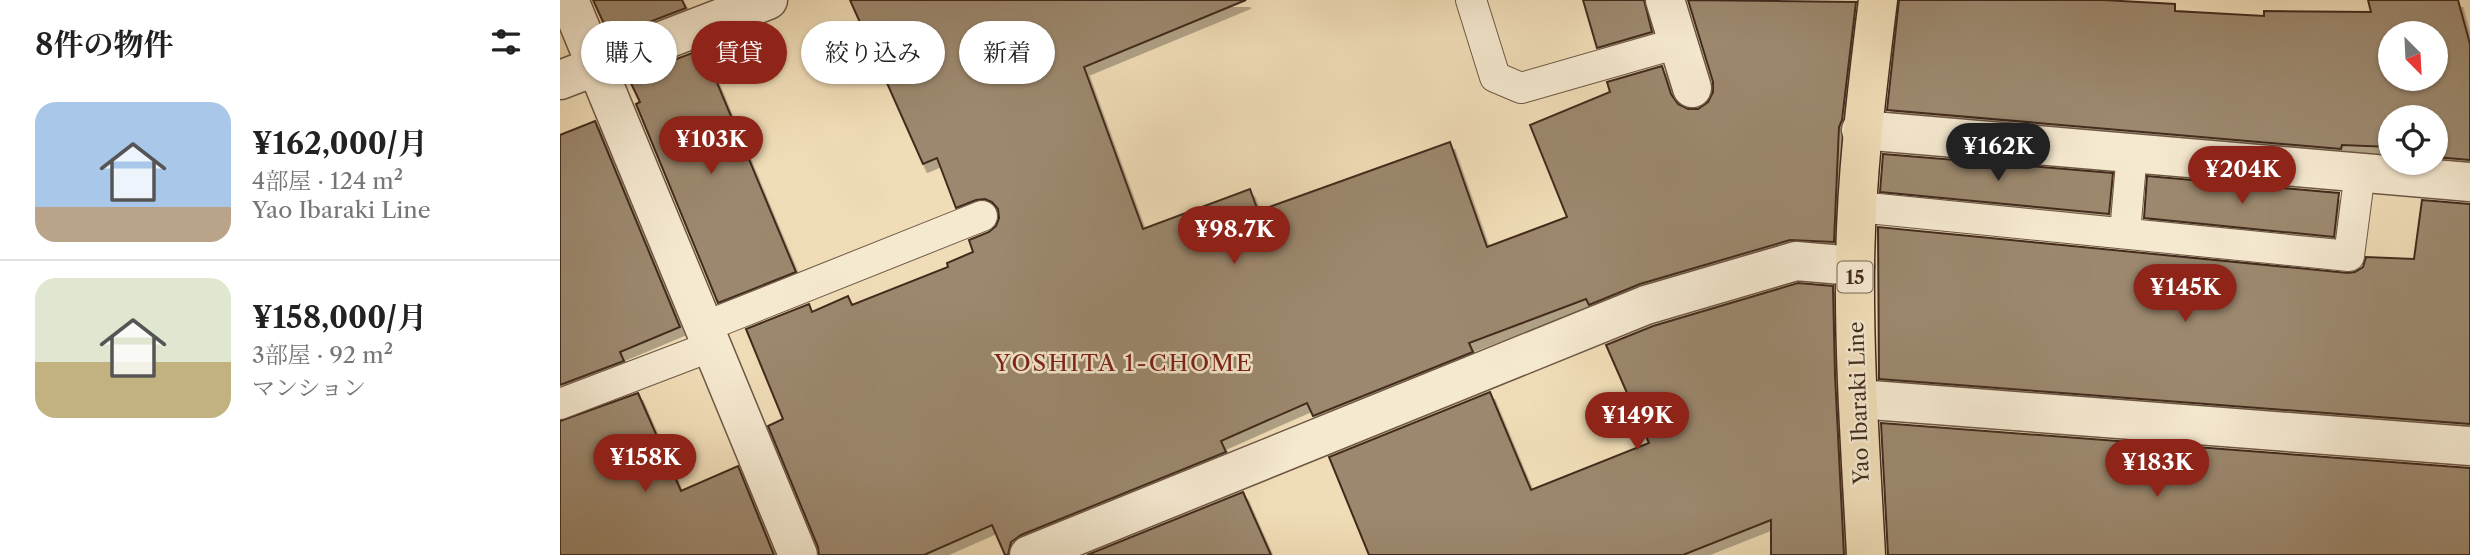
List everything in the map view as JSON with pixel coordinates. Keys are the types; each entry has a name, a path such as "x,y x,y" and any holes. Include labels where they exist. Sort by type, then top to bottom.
{"main road":[{"name":"Yao Ibaraki Line","path":"1866,555 1857,399 1855,266 1861,130 1878,0"}],"street":[{"path":"569,0 581,28"},
{"path":"677,35 768,0"},
{"path":"1665,0 1692,89"},
{"path":"560,80 581,71"},
{"path":"605,84 797,555"},
{"path":"1861,130 2470,182"},
{"path":"1029,555 1646,304 1796,261 1855,266"},
{"path":"1857,399 2470,446"}],"lane":[{"path":"1471,0 1495,77 1521,88 1678,43"},
{"path":"2125,233 2132,152"},
{"path":"1858,207 2349,256 2360,172"},
{"path":"560,404 982,216"}],"building":[{"path":"593,0 682,0 686,8 652,21 603,21"},
{"path":"850,0 1246,0 1084,67 1143,229 1250,189 1258,211 1450,142 1487,247 1567,217 1530,125 1610,92 1607,82 1662,66 1671,94 1678,104 1688,109 1698,109 1708,102 1713,92 1713,82 1688,0 1856,2 1839,127 1834,242 1790,240 1640,284 1589,305 1586,299 1469,343 1473,352 1313,416 1307,403 1221,441 1226,452 1021,535 1011,542 1008,555 1005,555 992,525 924,555 819,555 768,426 783,419 746,329 809,304 812,312 848,296 852,305 948,267 947,263 973,252 969,240 989,232 996,226 999,218 998,209 985,199 956,208 937,158 923,164 887,84 945,84 945,21 859,21"},
{"path":"1583,0 1644,0 1652,32 1597,48"},
{"path":"1899,0 2103,0 2175,4 2175,11 2264,16 2264,11 2371,12 2368,0 2458,0 2470,44 2470,160 2448,158 2448,105 2378,105 2378,146 2342,145 2341,149 1887,110"},
{"path":"691,53 691,84 718,84 796,272 718,303 636,104 640,102 631,84 677,84 677,59"},
{"path":"595,121 680,327 620,352 624,361 560,385 560,135"},
{"path":"1883,154 2113,173 2109,214 1880,192"},
{"path":"2147,176 2339,193 2334,237 2144,218"},
{"path":"2422,200 2470,204 2470,424 1879,379 1878,227 2348,273 2363,267 2366,257 2414,259"},
{"path":"1798,283 1833,286 1844,555 1771,555 1771,520 1683,555 1369,555 1329,457 1490,392 1531,490 1649,443 1606,345 1653,326"},
{"path":"638,393 681,491 738,466 774,555 560,555 560,421"},
{"path":"1881,423 2470,468 2470,555 1888,555"},
{"path":"1243,492 1271,555 1087,555"}],"district":[{"name":"YOSHITA 1-CHOME","path":"1124,363"}]}
